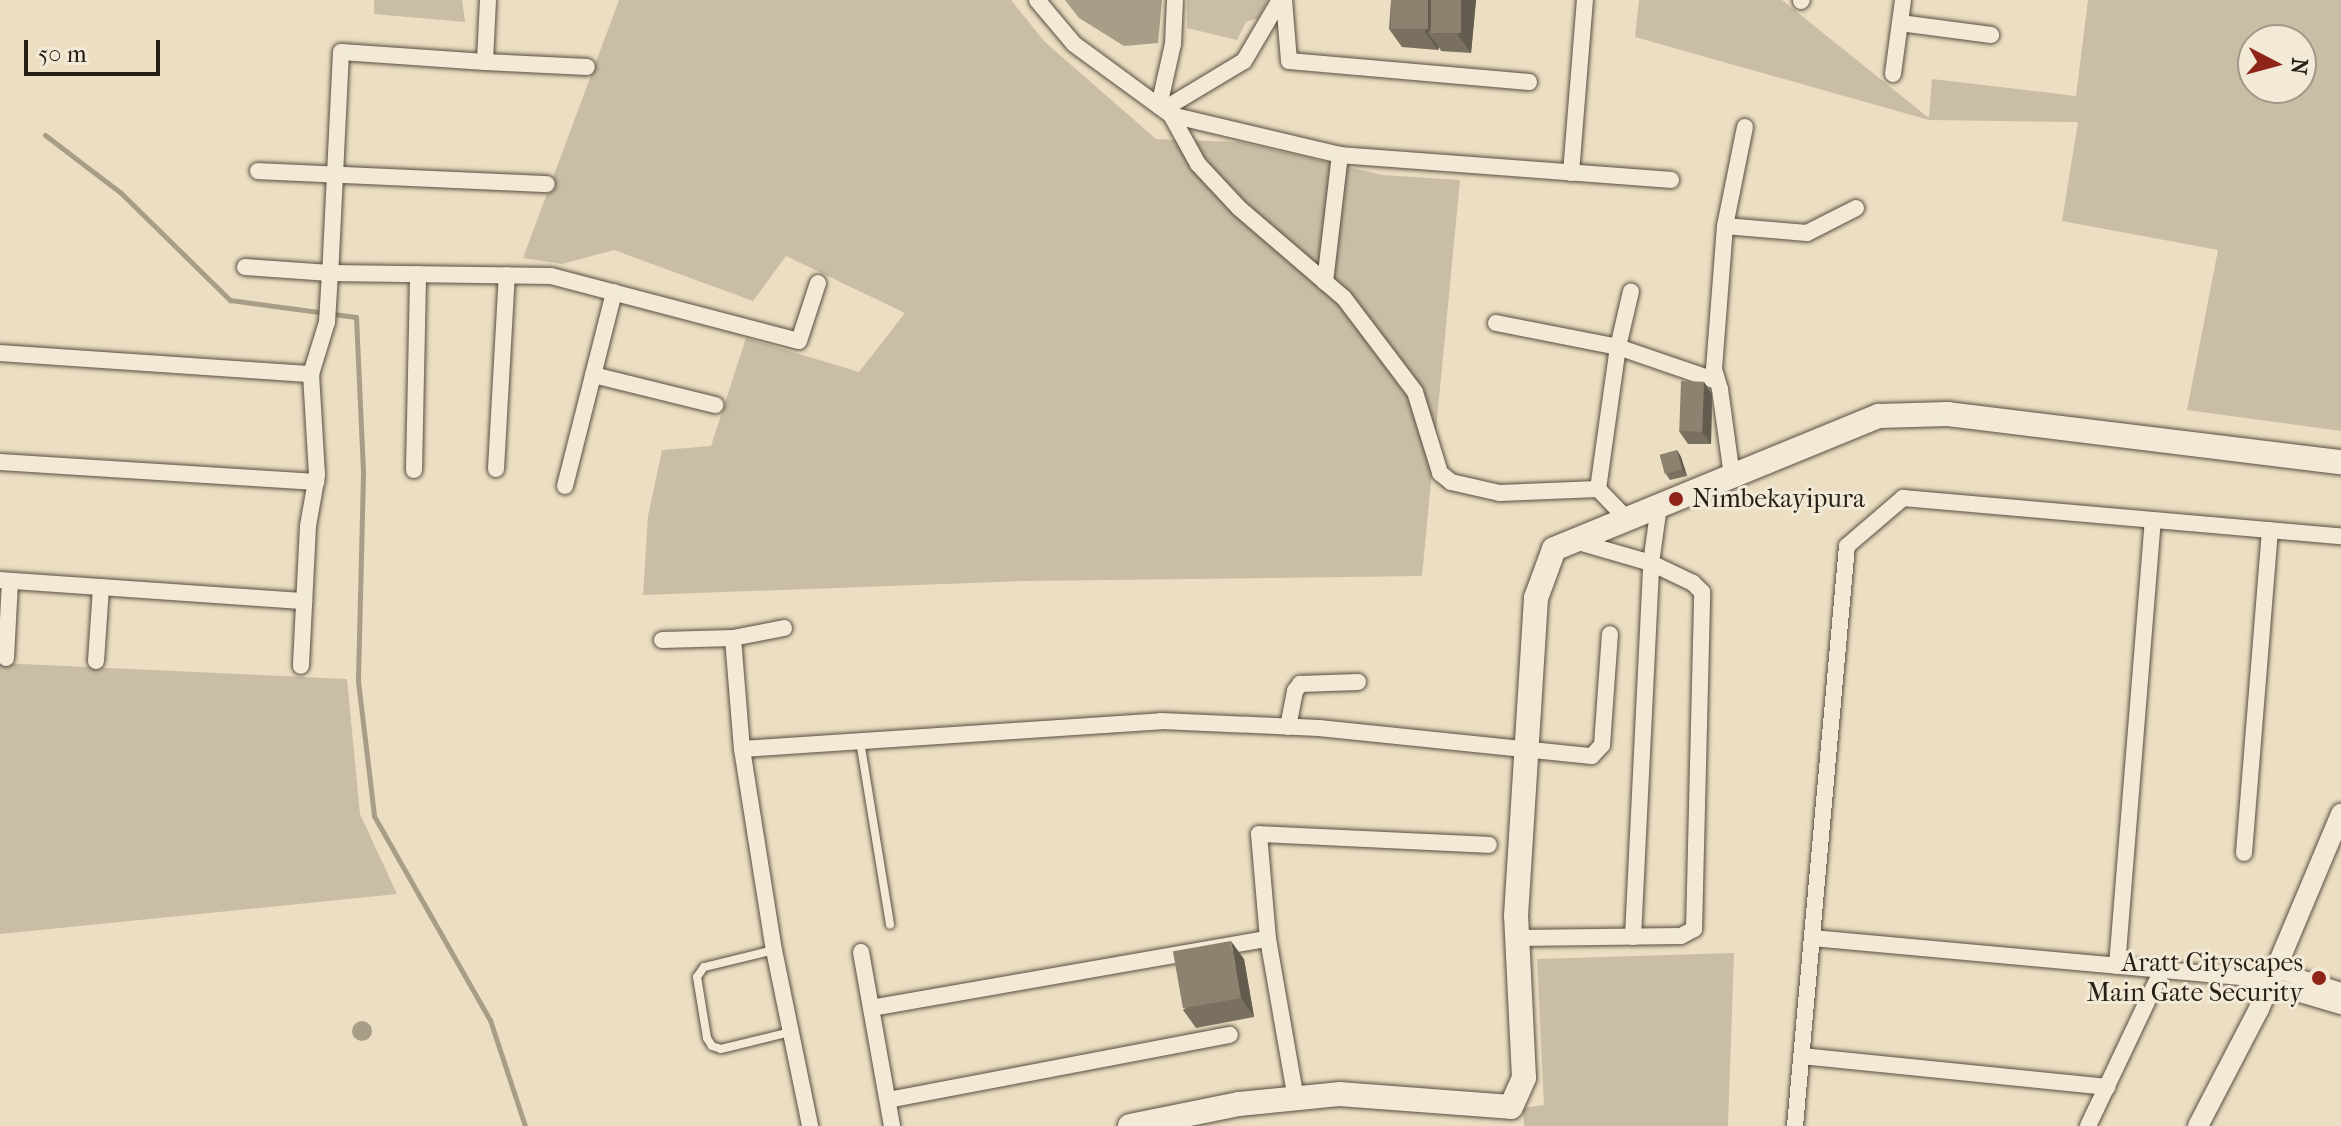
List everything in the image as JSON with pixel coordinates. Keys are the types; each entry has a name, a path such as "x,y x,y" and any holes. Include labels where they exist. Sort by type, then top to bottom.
{"main road":[{"path":"1130,1126 1339,1094 1511,1107 1524,1078 1517,938 1536,598 1554,549 1879,416 1948,414 2341,462"}],"street":[{"path":"485,62 488,0"},
{"path":"1037,0 1074,44 1165,110 1340,155 1671,180"},
{"path":"1175,0 1165,110 1198,164 1239,208 1344,298 1415,392 1440,473 1451,482 1500,493 1598,489 1627,519"},
{"path":"1165,110 1244,61 1282,0"},
{"path":"1282,0 1289,61 1529,82"},
{"path":"1571,173 1585,0"},
{"path":"1893,74 1903,0"},
{"path":"1900,23 1991,35"},
{"path":"301,666 308,526 316,482 311,374 327,322 341,52 587,67"},
{"path":"1732,476 1714,369 1725,226 1745,127"},
{"path":"1325,282 1340,155"},
{"path":"258,171 547,184"},
{"path":"1725,226 1807,233 1856,208"},
{"path":"245,267 330,273 551,276 799,341 818,283"},
{"path":"414,470 418,274"},
{"path":"496,469 507,275"},
{"path":"1598,489 1618,347 1631,291"},
{"path":"565,486 614,292"},
{"path":"1496,323 1618,347 1717,381"},
{"path":"0,353 311,374"},
{"path":"593,375 715,405"},
{"path":"0,462 316,482"},
{"path":"1795,1126 1847,546 1903,498 2341,536"},
{"path":"1633,937 1651,563 1659,506"},
{"path":"2117,966 2153,520"},
{"path":"2244,853 2270,530"},
{"path":"1517,938 1681,936 1694,929 1702,592 1693,583 1651,563 1574,541"},
{"path":"6,658 5,581 304,601"},
{"path":"96,661 101,587"},
{"path":"662,640 733,638 784,628"},
{"path":"742,749 1161,721 1288,727 1592,756 1598,753 1602,745 1610,634"},
{"path":"733,638 742,749 774,950 810,1126"},
{"path":"1288,727 1295,691 1300,684 1358,682"},
{"path":"2198,1126 2317,889 2341,814"},
{"path":"1296,1099 1268,939 1259,834 1489,845"},
{"path":"1812,938 2272,979 2331,993 2341,1006"},
{"path":"871,1008 1268,939"},
{"path":"861,952 892,1126"},
{"path":"2088,1126 2162,970"},
{"path":"888,1100 1230,1035"},
{"path":"1802,1056 2107,1087"}],"lane":[{"path":"860,741 890,925"},
{"path":"774,950 704,967 697,977 707,1038 712,1046 721,1049 790,1031"}],"shaded area":[{"path":"374,0 462,0 465,22 374,14"},
{"path":"619,0 1011,0 1045,42 1156,139 1239,142 1383,175 1460,180 1422,576 1026,581 643,595 648,516 662,450 711,446 746,338 859,372 905,313 786,256 753,301 614,250 562,264 523,258"},
{"path":"1065,0 1162,0 1158,43 1124,46 1079,18"},
{"path":"1187,0 1268,0 1258,18 1246,22 1237,40 1187,28"},
{"path":"1639,0 1782,0 1929,118 1932,79 2076,96 2088,0 2341,0 2341,431 2187,410 2218,250 2062,221 2078,122 1929,120 1635,37"},
{"path":"0,663 347,679 360,814 397,894 0,934"},
{"path":"1734,953 1728,1126 1524,1126 1523,1108 1544,1105 1537,959"},
{"path":"362,1021 369,1024 372,1031 369,1038 362,1041 355,1038 352,1031 355,1024"}],"building":[{"path":"1391,0 1428,0 1428,29 1391,29"},
{"path":"1431,0 1461,0 1461,33 1431,33"},
{"path":"1681,381 1704,382 1702,432 1679,431"},
{"path":"1677,450 1682,469 1665,474 1660,455"},
{"path":"1231,941 1241,998 1183,1008 1173,951"}],"waterway":[{"path":"45,135 121,193 230,300 356,317 363,474 358,681 374,816 490,1020 525,1126"}],"place":[{"name":"Nimbekayipura","path":"1676,499"},
{"name":"Aratt Cityscapes Main Gate Security","path":"2319,978"}]}
